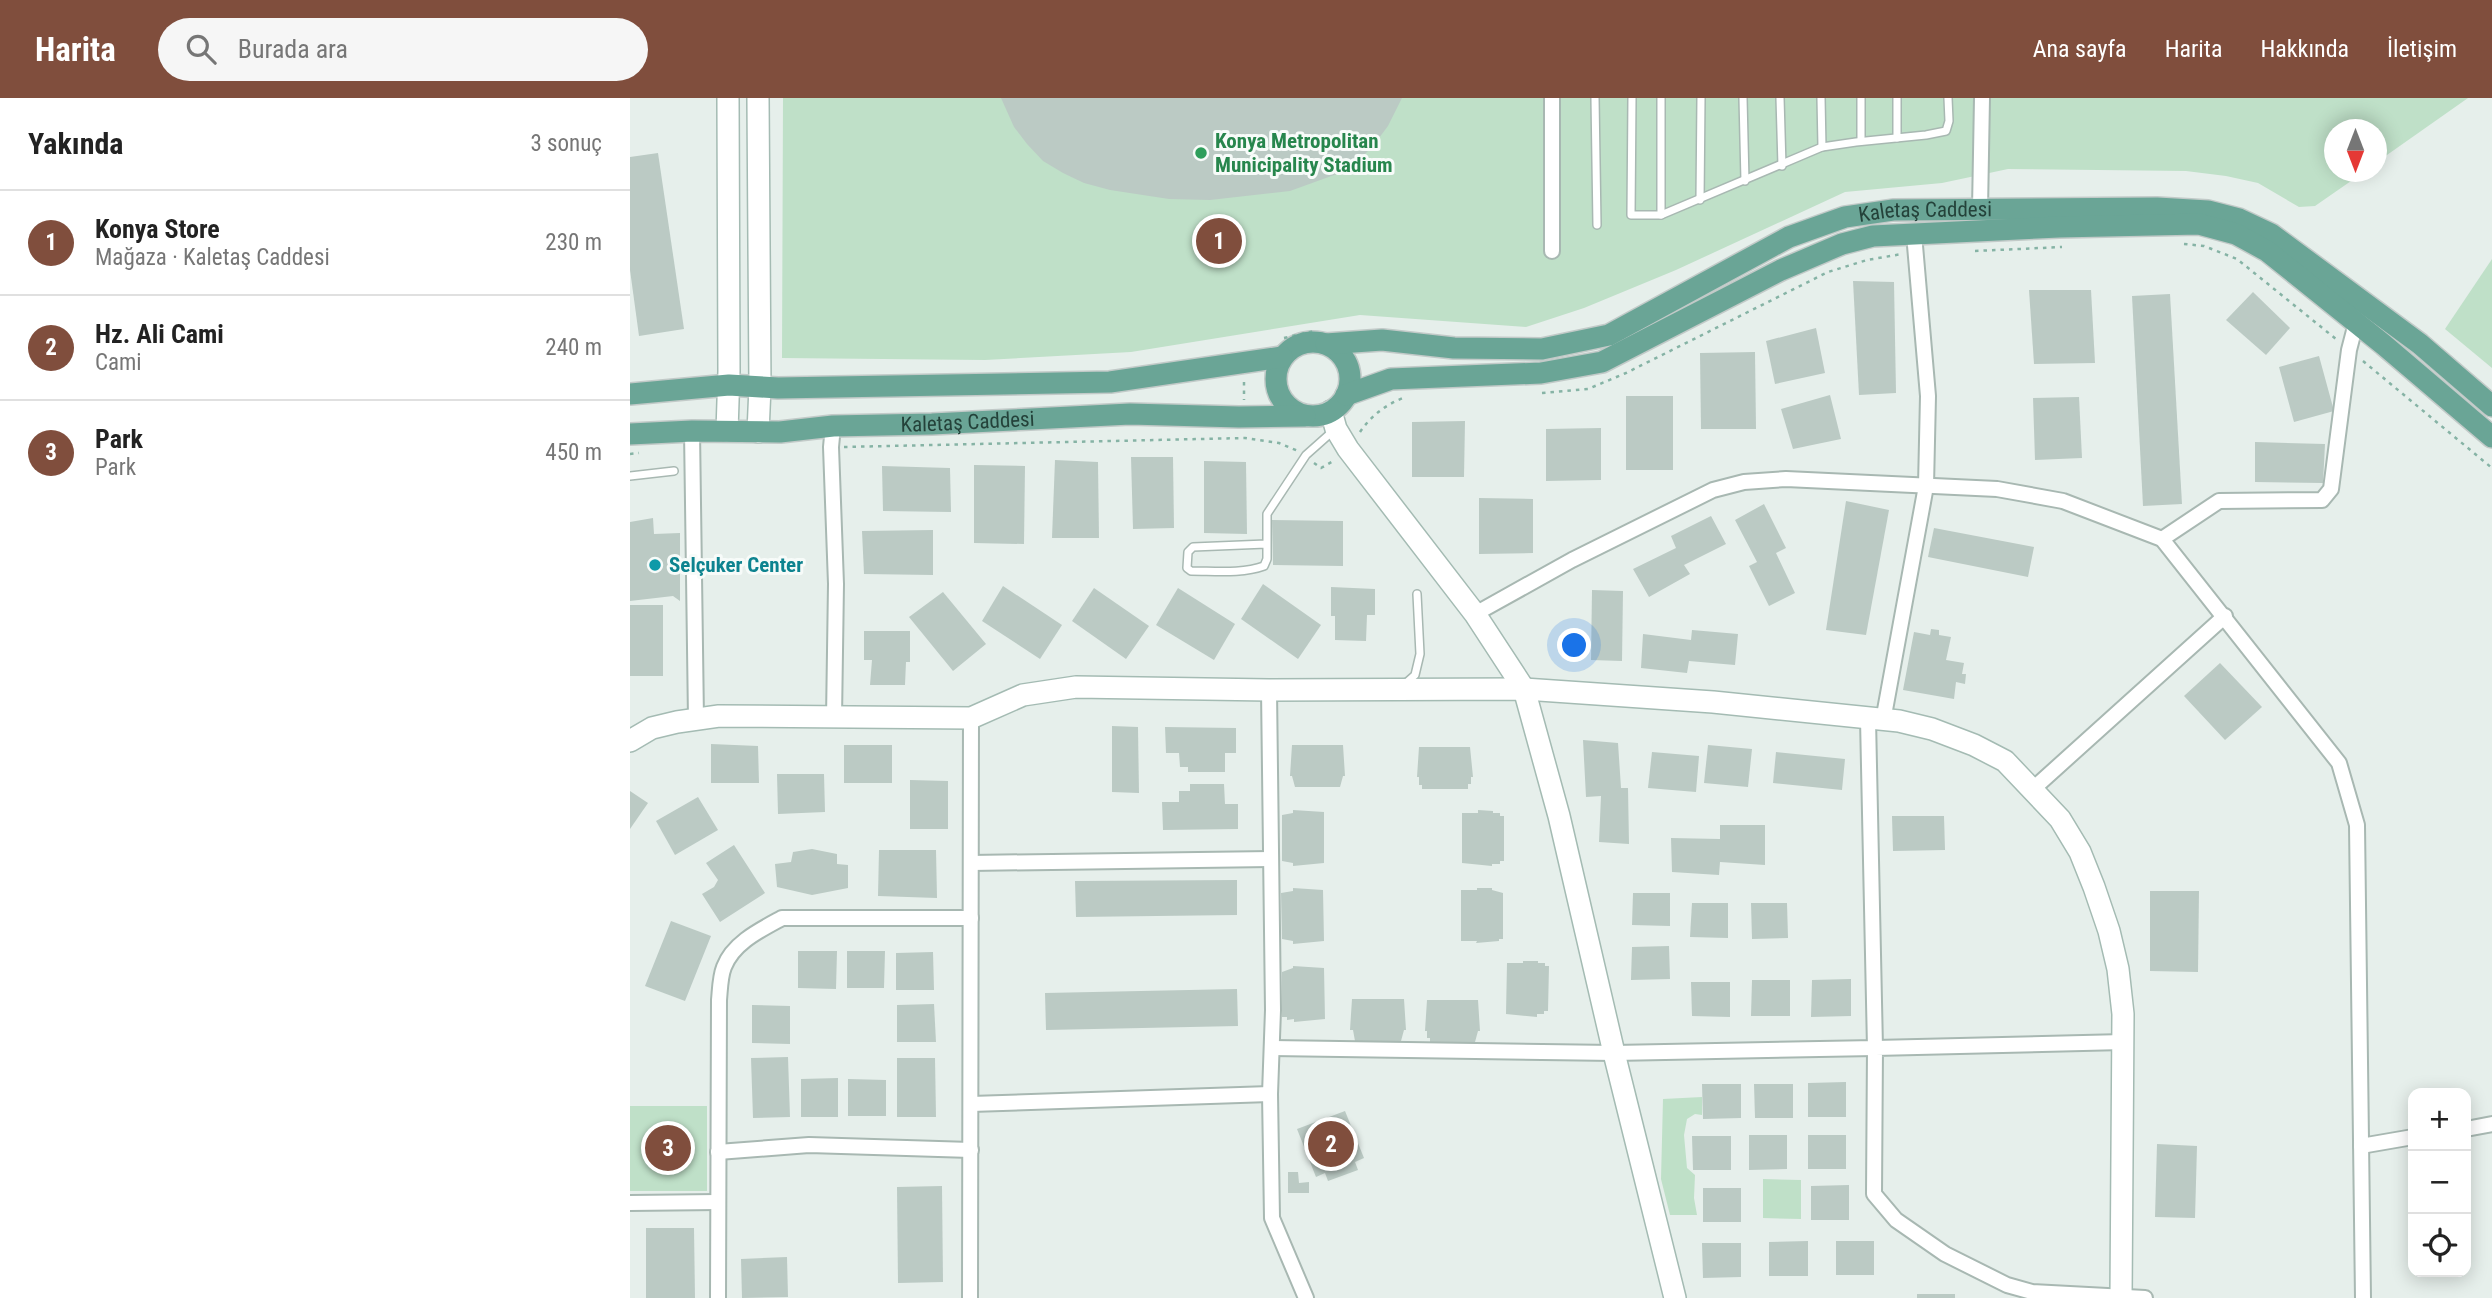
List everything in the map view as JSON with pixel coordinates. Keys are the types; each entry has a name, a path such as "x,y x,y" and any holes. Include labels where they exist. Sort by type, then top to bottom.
{"main road":[{"name":"Kaletaş Caddesi","path":"1326,344 1382,340 1454,348 1542,349 1609,335 1789,237 1845,217 1893,210 2157,208 2208,211 2239,219 2271,234 2385,317 2492,405"},
{"name":"Kaletaş Caddesi","path":"1346,395 1391,380 1541,373 1602,362 1781,270 1842,244 1873,236 1915,243 2059,227 2199,224 2236,234 2267,251 2492,438"},
{"path":"1314,341 1326,344 1337,350 1345,359 1349,371 1350,383 1334,420 1293,411 1278,393 1275,380 1282,357 1291,349 1314,341"},
{"name":"Kaletaş Caddesi","path":"630,394 729,385 944,387 1110,382 1282,357"},
{"name":"Kaletaş Caddesi","path":"630,434 727,431 832,436 932,424 1129,414 1245,427 1305,415"}],"street":[{"path":"727,431 728,98"},
{"path":"758,98 758,432"},
{"path":"1552,98 1552,251"},
{"path":"1979,209 1982,98"},
{"path":"1915,243 1928,396 1926,486 1876,720 1874,1194 1896,1220 1944,1254 2007,1285 2032,1292 2145,1298"},
{"path":"2162,539 2220,501 2322,500 2330,489 2349,350 2356,323"},
{"path":"1334,420 1348,449 1475,614 1524,689 1559,816 1675,1298"},
{"path":"692,431 696,719"},
{"path":"832,436 836,584 834,718"},
{"path":"1475,614 1572,560 1713,490 1744,482 1786,479 1997,489 2063,501 2162,539 2339,763 2357,825 2363,1298"},
{"path":"2033,789 2225,616"},
{"path":"632,738 652,728 719,716 971,718 1023,695 1076,687 1269,690 1524,689 1713,702 1899,721 1975,745 2005,761 2060,819 2080,852 2094,887 2118,969 2124,1042 2120,1298"},
{"path":"1269,690 1272,1218 1306,1298"},
{"path":"970,1298 971,718"},
{"path":"971,863 1271,859"},
{"path":"718,1298 719,1000 723,968 733,951 757,932 782,918 971,918"},
{"path":"1272,1048 1614,1053 2124,1042"},
{"path":"971,1104 1270,1094"},
{"path":"2471,1128 2492,1124"},
{"path":"2361,1146 2408,1138"},
{"path":"718,1152 809,1144 971,1150"},
{"path":"630,1203 718,1202"}],"lane":[{"path":"1595,98 1597,225"},
{"path":"1632,98 1631,215 1661,215 1822,148 1946,131 1949,121 1948,98"},
{"path":"1661,98 1661,215"},
{"path":"1700,200 1701,98"},
{"path":"1743,98 1745,181"},
{"path":"1780,98 1782,166"},
{"path":"1821,98 1822,148"},
{"path":"1861,98 1861,141"},
{"path":"1897,98 1897,138"},
{"path":"1266,544 1193,547 1188,552 1187,568 1191,571 1255,569 1264,566 1267,559 1267,514 1306,455 1334,420"},
{"path":"630,476 674,471"},
{"path":"1399,689 1415,675 1420,654 1417,594"}],"path":[{"path":"1537,393 1588,389 1626,373 1828,272 1915,243"},
{"path":"2176,243 2204,246 2237,259 2492,468"},
{"path":"1972,251 2067,246"},
{"path":"1243,362 1245,427"},
{"path":"832,436 1245,427 1306,455 1321,468 1338,459 1348,449 1366,422 1389,404 1404,397"},
{"path":"630,454 642,453"}],"green space":[{"path":"783,98 2468,98 2387,155 2387,119 2324,119 2324,182 2350,182 2315,206 2299,207 2258,183 2186,171 2008,169 1942,183 1845,192 1676,270 1584,308 1526,327 1360,315 1131,352 985,360 782,358"},
{"path":"2492,259 2492,368 2445,329"},
{"path":"1702,1097 1702,1115 1695,1114 1687,1119 1684,1135 1687,1168 1695,1175 1694,1198 1697,1215 1670,1215 1661,1179 1663,1099"},
{"path":"630,1106 707,1106 707,1191 630,1191"},
{"path":"1763,1179 1801,1180 1801,1219 1763,1218"}],"building":[{"name":"Konya Metropolitan Municipality Stadium","path":"1001,98 1402,98 1388,126 1373,146 1357,162 1337,174 1290,191 1210,200 1169,199 1110,190 1084,183 1063,173 1043,161 1027,144 1014,127"},
{"path":"658,153 684,329 639,336 630,270 630,157"},
{"path":"1853,281 1894,282 1896,393 1859,395"},
{"path":"2029,290 2091,290 2095,363 2034,364"},
{"path":"2253,292 2290,328 2266,355 2226,320"},
{"path":"2170,294 2182,504 2143,506 2132,296"},
{"path":"1816,328 1825,373 1775,384 1766,341"},
{"path":"1755,352 1756,429 1701,429 1700,353"},
{"path":"2319,356 2334,411 2294,422 2279,367"},
{"path":"1830,395 1841,439 1793,449 1781,409"},
{"path":"1626,396 1673,396 1673,470 1626,470"},
{"path":"2079,397 2082,458 2035,460 2033,398"},
{"path":"1465,421 1464,477 1412,477 1412,422"},
{"path":"1601,428 1601,480 1546,481 1546,429"},
{"path":"2255,442 2325,444 2323,483 2255,482"},
{"path":"1131,457 1173,457 1174,528 1133,529"},
{"path":"1055,460 1098,462 1099,538 1052,538"},
{"path":"1204,461 1246,462 1247,534 1204,533"},
{"path":"974,465 1025,466 1024,544 974,543"},
{"path":"882,466 950,468 951,512 883,511"},
{"path":"1479,498 1533,499 1533,553 1479,554"},
{"path":"1846,501 1889,510 1866,635 1826,630"},
{"path":"1764,504 1786,548 1776,553 1795,593 1769,606 1749,566 1757,562 1735,520"},
{"path":"1711,516 1726,544 1684,565 1690,574 1649,597 1633,569 1676,548 1671,536"},
{"name":"Selçuker Center","path":"653,518 654,534 680,533 680,601 673,596 630,601 630,522"},
{"path":"1272,520 1343,521 1343,566 1273,565"},
{"path":"1934,528 2034,547 2028,577 1928,557"},
{"path":"933,530 933,575 864,574 862,531"},
{"path":"1263,584 1321,625 1298,659 1241,619"},
{"path":"1003,586 1062,625 1040,659 982,621"},
{"path":"1331,587 1375,589 1375,615 1367,615 1366,641 1335,640 1335,616 1331,616"},
{"path":"1094,588 1149,626 1126,659 1072,621"},
{"path":"1178,588 1235,624 1214,660 1156,625"},
{"path":"1592,590 1623,591 1622,661 1591,660"},
{"path":"943,592 986,644 953,671 909,617"},
{"path":"630,605 663,605 663,676 630,676"},
{"path":"1931,629 1939,630 1939,635 1951,637 1946,660 1964,663 1962,674 1966,674 1965,684 1956,682 1954,699 1903,690 1914,632 1930,635"},
{"path":"1692,630 1738,634 1735,665 1689,661 1687,673 1641,668 1643,634 1691,640"},
{"path":"864,631 910,631 910,662 906,662 905,685 870,685 872,660 864,660"},
{"path":"2220,663 2262,707 2225,740 2184,696"},
{"path":"1112,726 1138,727 1139,793 1112,792"},
{"path":"1165,727 1236,728 1236,753 1225,753 1225,772 1188,772 1188,767 1180,767 1179,753 1166,753"},
{"path":"1583,740 1618,743 1621,788 1628,788 1629,844 1599,842 1601,796 1586,797"},
{"path":"711,744 758,746 759,783 711,783"},
{"path":"844,745 892,745 892,783 844,783"},
{"path":"1292,745 1343,745 1345,776 1340,787 1295,787 1290,776"},
{"path":"1708,745 1752,749 1748,787 1704,783"},
{"path":"1419,747 1470,747 1473,777 1468,789 1422,789 1417,777"},
{"path":"1652,752 1699,756 1696,792 1648,788"},
{"path":"1776,752 1845,759 1842,790 1773,783"},
{"path":"777,774 824,774 825,812 778,814"},
{"path":"910,780 948,781 948,829 910,829"},
{"path":"1190,784 1224,784 1225,804 1238,804 1238,829 1163,830 1162,802 1179,802 1179,791 1190,791"},
{"path":"630,791 648,803 630,829"},
{"path":"698,797 718,830 675,855 656,821"},
{"path":"1293,810 1324,812 1324,863 1293,866 1293,863 1282,861 1282,815 1293,813"},
{"path":"1478,810 1493,811 1504,816 1504,861 1500,861 1500,864 1492,866 1462,863 1462,813 1478,813"},
{"path":"1892,816 1944,816 1945,850 1893,851"},
{"path":"1720,825 1765,825 1765,865 1720,862 1719,875 1672,872 1671,838 1720,839"},
{"path":"734,845 765,893 720,922 702,894 714,887 718,880 706,863"},
{"path":"812,849 837,854 837,864 848,865 848,888 812,895 777,887 775,864 791,862 793,852"},
{"path":"879,850 936,850 937,898 878,896"},
{"path":"1237,880 1237,915 1076,917 1075,881"},
{"path":"1293,888 1323,890 1324,941 1293,944 1293,941 1282,939 1281,893 1293,891"},
{"path":"1492,888 1503,893 1503,939 1499,941 1461,941 1461,890"},
{"path":"2150,891 2199,891 2198,972 2150,971"},
{"path":"1633,893 1670,893 1670,926 1632,925"},
{"path":"1692,903 1728,903 1728,938 1690,937"},
{"path":"1751,903 1787,903 1788,938 1752,939"},
{"path":"671,921 711,936 685,1001 645,986"},
{"path":"1669,946 1670,979 1631,980 1632,947"},
{"path":"798,951 837,951 836,989 798,988"},
{"path":"847,951 885,951 884,988 847,988"},
{"path":"933,952 934,990 896,990 896,953"},
{"path":"1538,961 1549,966 1548,1011 1537,1014 1537,1017 1506,1014 1507,963"},
{"path":"1293,966 1324,968 1325,1019 1294,1022 1294,1019 1287,1020 1287,1017 1282,1017 1282,972"},
{"path":"1851,979 1851,1016 1811,1017 1812,980"},
{"path":"1752,980 1790,980 1790,1016 1751,1016"},
{"path":"1691,982 1730,982 1730,1017 1692,1016"},
{"path":"1237,989 1238,1026 1046,1030 1045,993"},
{"path":"1352,999 1404,999 1406,1030 1401,1041 1355,1041 1353,1030 1350,1030"},
{"path":"1427,1000 1478,1000 1480,1031 1475,1042 1430,1042 1425,1031"},
{"path":"934,1004 936,1042 897,1042 897,1005"},
{"path":"752,1005 790,1006 790,1044 752,1043"},
{"path":"788,1057 790,1117 753,1118 751,1058"},
{"path":"897,1058 935,1058 936,1117 897,1117"},
{"path":"838,1078 838,1117 801,1117 801,1079"},
{"path":"848,1079 886,1080 886,1116 848,1116"},
{"path":"1846,1082 1846,1117 1808,1117 1808,1083"},
{"path":"1702,1084 1741,1084 1741,1118 1703,1119"},
{"path":"1754,1084 1793,1084 1793,1118 1755,1118"},
{"path":"1345,1111 1364,1158 1355,1162 1358,1170 1328,1181 1325,1173 1316,1177 1297,1129"},
{"path":"1749,1135 1787,1135 1787,1169 1749,1170"},
{"path":"1808,1135 1846,1135 1846,1169 1808,1169"},
{"path":"1692,1136 1731,1136 1731,1170 1693,1170"},
{"path":"2157,1144 2197,1146 2195,1218 2155,1217"},
{"path":"1288,1172 1298,1172 1299,1183 1309,1182 1309,1193 1288,1193"},
{"path":"1849,1185 1849,1220 1811,1220 1811,1186"},
{"path":"942,1186 943,1282 898,1283 897,1187"},
{"path":"1703,1188 1741,1188 1741,1222 1703,1222"},
{"path":"646,1228 694,1228 695,1298 646,1298"},
{"path":"1808,1241 1808,1276 1769,1276 1769,1242"},
{"path":"1836,1241 1874,1241 1874,1275 1836,1275"},
{"path":"1702,1243 1741,1243 1741,1277 1703,1278"},
{"path":"787,1257 788,1297 742,1298 741,1259"},
{"path":"1917,1294 1955,1294 1955,1298 1917,1298"}],"place":[{"name":"Konya Metropolitan Municipality Stadium","path":"1201,153"},
{"name":"Konya Store","path":"1219,241"},
{"name":"Selçuker Center","path":"655,565"},
{"name":"Hz. Ali Cami","path":"1331,1144"},
{"name":"Park","path":"668,1148"}]}
